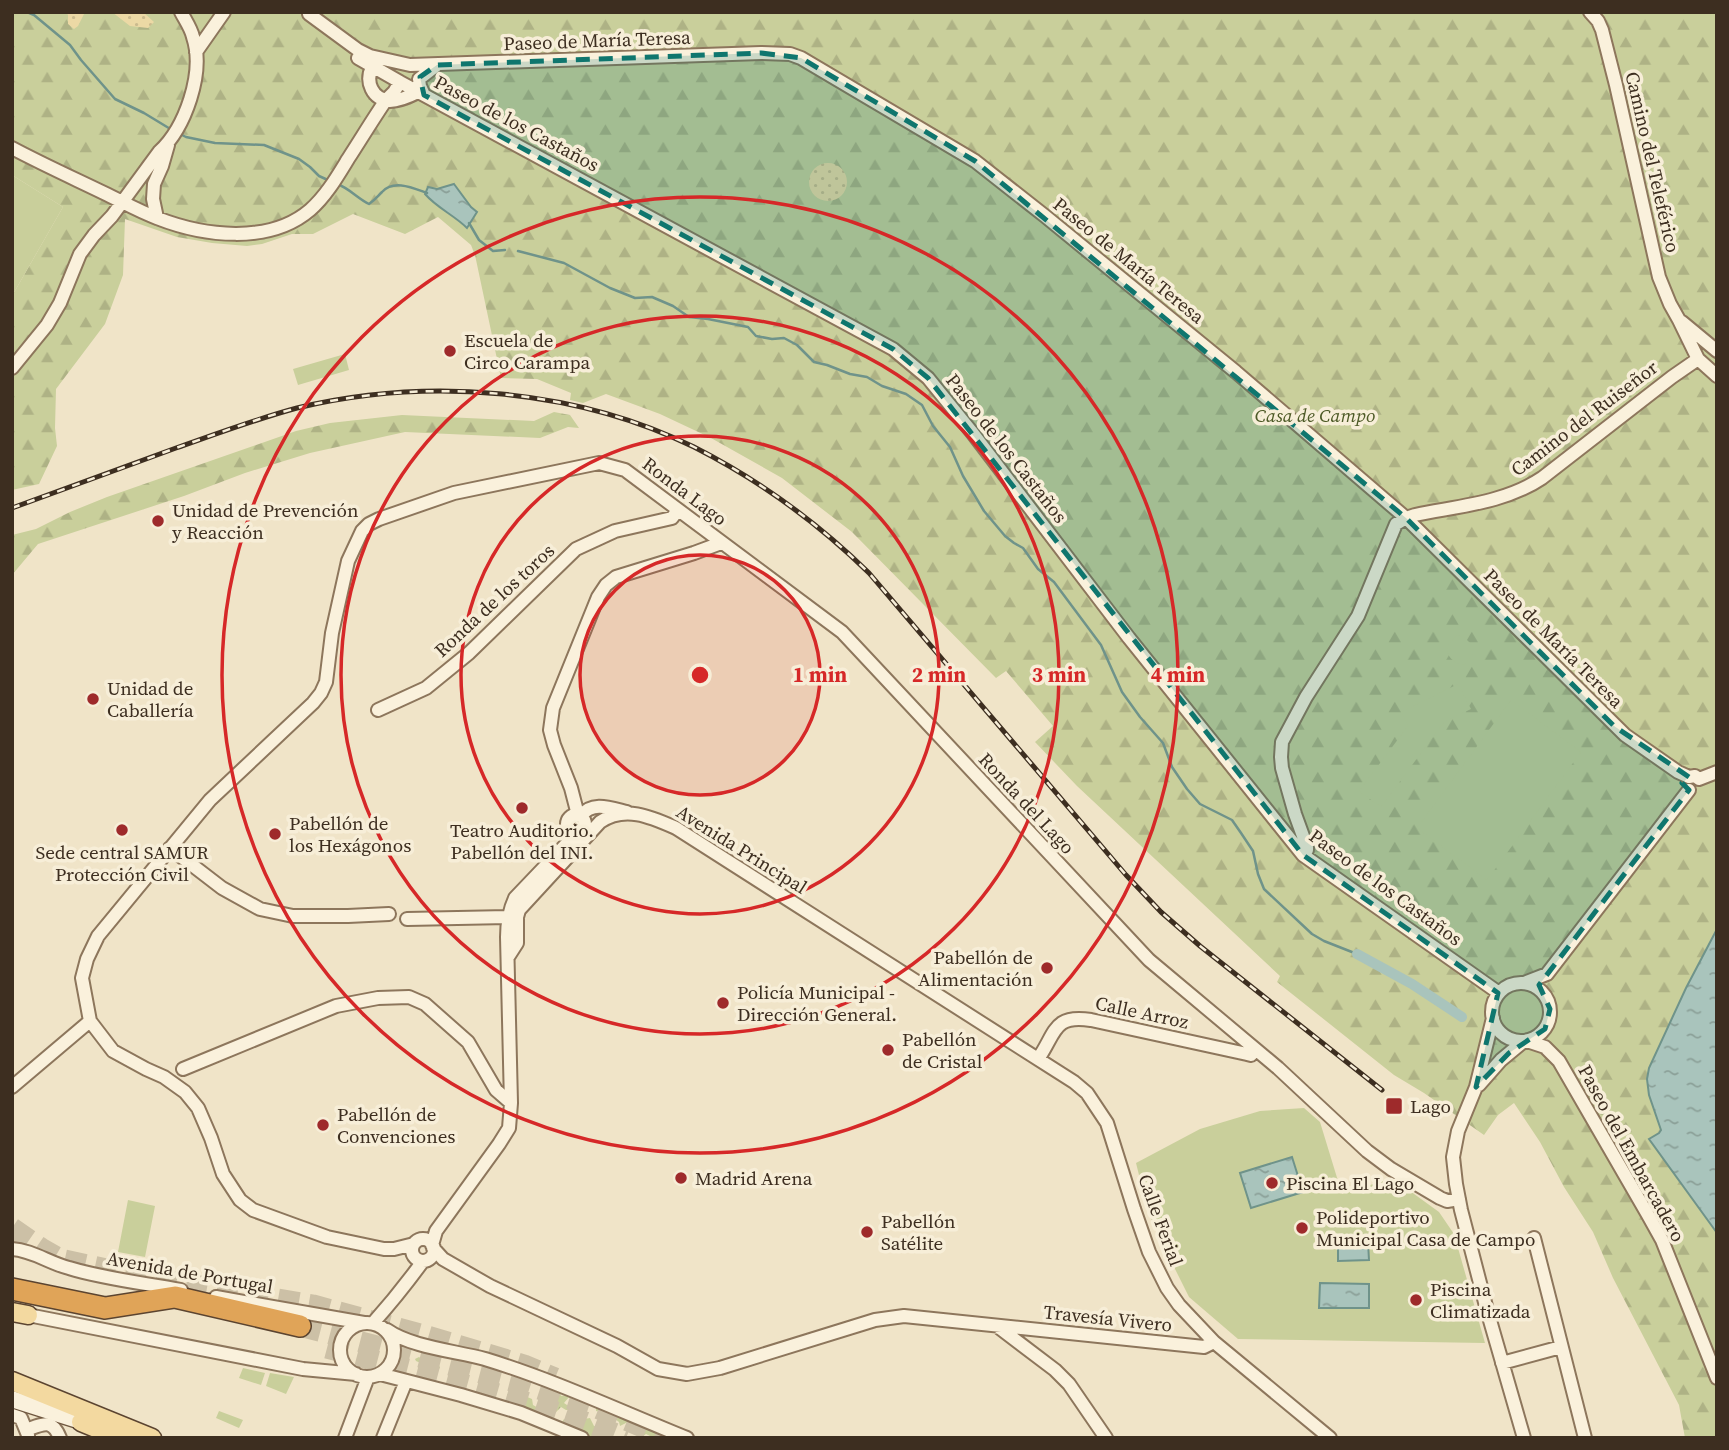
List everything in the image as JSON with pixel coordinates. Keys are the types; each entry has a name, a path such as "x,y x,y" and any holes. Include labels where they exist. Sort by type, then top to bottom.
{"highway":[{"path":"12,1289 105,1308 175,1297 299,1333 177,1311 100,1319 18,1309"}],"main road":[{"path":"12,1371 119,1417 119,1435"},
{"path":"12,1381 119,1435"},
{"path":"12,1394 119,1435 152,1438"},
{"path":"12,1399 75,1419"}],"street":[{"path":"157,218 153,199 154,184 170,140 191,95 196,64 193,36 181,12"},
{"path":"196,52 224,12"},
{"name":"Camino del Teleférico","path":"1590,12 1598,21 1605,41 1660,277 1670,304 1698,359"},
{"name":"Paseo de los Castaños","path":"308,13 401,83 893,349 928,378 971,431 1129,638 1303,855 1499,993"},
{"path":"193,36 214,24"},
{"name":"Paseo de María Teresa","path":"375,63 424,66 761,53 790,54 801,58 975,161 1045,216 1236,372 1406,518 1614,726 1678,772 1694,778"},
{"path":"375,63 369,76 369,85 374,93 386,100 402,99 421,93 419,79 438,65"},
{"path":"12,148 157,218 211,232 233,234 274,229 298,219 312,209 331,186 386,100 409,75 424,66"},
{"path":"12,368 47,325 60,303 80,254 170,140"},
{"path":"1679,320 1717,351"},
{"path":"1698,359 1716,375"},
{"name":"Camino del Ruiseñor","path":"1406,518 1521,491 1542,478 1698,359"},
{"name":"Ronda Lago","path":"170,848 210,800 321,694 327,676 332,632 348,561 362,531 369,524 454,493 599,463 625,470 721,542"},
{"name":"Ronda de los toros","path":"378,710 426,688 469,653 576,549 615,531 672,517 678,510"},
{"path":"1303,855 1307,847 1282,768 1282,742 1306,697 1358,616 1396,524 1406,518"},
{"path":"694,553 698,541 697,525"},
{"path":"376,1326 436,1231 509,1128 511,1103 508,917 515,898 564,846 573,830 567,823 570,817 579,816 550,730 553,708 598,597 606,585 616,578 721,542"},
{"name":"Ronda del Lago","path":"721,542 842,632 1149,960 1304,1091 1357,1143 1391,1169 1440,1198 1447,1201 1459,1199"},
{"path":"1524,1438 1476,1270 1459,1199 1453,1157 1461,1122 1476,1087 1493,1018 1493,1006 1499,993 1511,985 1547,974 1689,790 1685,783 1717,772"},
{"name":"Avenida Principal","path":"579,816 594,806 605,807 627,813 646,814 676,828 1038,1059"},
{"path":"508,957 517,943 517,917 525,902 600,822 605,818 627,813"},
{"path":"389,914 293,916 260,909 222,888 170,848 99,936 87,959 82,978 90,1021 113,1051 164,1077 185,1092 198,1108 223,1174 233,1192 247,1207 327,1237 379,1249 425,1252"},
{"path":"407,919 508,917"},
{"path":"1476,1087 1501,1060 1525,1041 1539,1035 1547,1025 1550,1013 1547,974"},
{"path":"1524,983 1539,989 1548,1001"},
{"path":"183,1069 336,1006 378,998 409,997 425,1004 468,1042 496,1090 511,1103"},
{"name":"Calle Arroz","path":"1038,1059 1056,1029 1073,1018 1251,1055 1255,1050"},
{"path":"1493,1018 1503,1034 1513,1040 1525,1041"},
{"path":"12,1087 90,1021"},
{"name":"Paseo del Embarcadero","path":"1525,1041 1545,1048 1559,1061 1648,1214 1662,1240 1717,1378"},
{"name":"Calle Ferial","path":"1038,1059 1074,1082 1098,1108 1110,1130 1155,1266 1180,1305 1214,1342 1330,1438"},
{"path":"1534,1238 1585,1438"},
{"name":"Avenida de Portugal","path":"12,1240 18,1249 54,1264 86,1273 376,1326 402,1339 486,1359 551,1382 687,1438"},
{"name":"Travesía Vivero","path":"425,1252 617,1346 658,1369 687,1374 720,1368 875,1321 904,1316 1204,1347 1214,1342"},
{"path":"18,1309 297,1368 406,1381 521,1413 582,1438"},
{"path":"345,1438 368,1375 392,1362 394,1354 392,1337 376,1326 356,1325 343,1337 340,1345 343,1363 349,1369 368,1375"},
{"path":"997,1326 1055,1370 1069,1384 1106,1438"},
{"path":"1502,1363 1561,1347"},
{"path":"383,1438 406,1381"},
{"path":"12,1415 21,1418 27,1430 45,1423 50,1424 60,1438"}],"highlighted area":[{"path":"761,53 801,58 975,161 1406,518 1614,726 1689,777 1682,783 1689,790 1539,985 1550,1009 1545,1029 1509,1053 1476,1087 1498,993 1303,855 928,378 893,349 424,95 420,77 437,65"}],"green space":[{"name":"Casa de Campo","path":"12,12 1717,12 1717,1438 1685,1438 1679,1405 1613,1278 1593,1232 1514,1103 1498,1115 1484,1135 1394,1075 1277,982 1280,976 1077,786 1035,742 1053,726 1006,671 996,678 852,532 782,478 711,438 660,414 606,394 583,403 570,400 571,393 537,379 501,378 475,255 471,245 438,217 405,234 353,214 313,234 292,234 247,246 177,237 125,219 123,275 105,324 56,389 57,446 39,484 12,490 12,296 63,207 12,175"},
{"path":"12,175 63,207 12,296"},
{"path":"345,354 349,370 298,385 293,369"},
{"path":"554,412 570,415 579,428 568,427 540,438 405,432 310,453 38,544 12,575 12,535 36,529 107,497 296,431 330,423 402,415 534,421"},
{"path":"1457,635 1473,646 1473,654 1464,665 1454,661 1448,652 1449,644"},
{"path":"1458,684 1471,709 1444,722 1381,807 1359,791 1408,726 1401,712"},
{"path":"1511,700 1581,752 1487,880 1417,828"},
{"path":"1522,990 1538,997 1545,1013 1538,1029 1522,1036 1506,1029 1499,1013 1506,997"},
{"name":"Polideportivo Municipal Casa de Campo","path":"1304,1108 1320,1122 1342,1194 1392,1178 1439,1212 1454,1234 1485,1343 1238,1339 1189,1297 1148,1211 1136,1163 1200,1129 1260,1111"},
{"path":"128,1200 155,1206 145,1257 118,1252"},
{"path":"427,1353 431,1355 431,1359 438,1358 435,1363 440,1368 436,1370 432,1365 422,1374 420,1371 425,1365 415,1359 419,1357 424,1361"},
{"path":"243,1368 265,1373 261,1385 239,1378"},
{"path":"270,1373 294,1377 286,1394 266,1386"},
{"path":"556,1391 560,1392 561,1396 569,1397 564,1403 570,1410 561,1407 556,1412 553,1409 555,1406 549,1403 549,1398"},
{"path":"516,1393 518,1398 525,1396 532,1399 533,1405 540,1409 536,1414 503,1402 507,1399 507,1394"},
{"path":"596,1404 679,1438 654,1438 646,1434 642,1437 633,1430 635,1428 632,1422 620,1426 615,1419 609,1421 606,1413 596,1411"},
{"path":"219,1411 243,1420 239,1428 216,1418"},
{"path":"574,1416 578,1420 590,1418 594,1426 600,1427 600,1434 610,1433 612,1438 594,1438 561,1424 564,1419 567,1421"}],"sand":[{"path":"66,12 85,12 74,29 68,24"},
{"path":"112,12 143,12 154,22 148,28 130,26"},
{"path":"828,163 842,168 847,182 842,196 828,201 814,196 809,182 814,168"}],"water":[{"path":"454,184 477,212 467,228 425,194 428,187 437,189"},
{"path":"1717,929 1717,1233 1649,1139 1661,1130 1649,1095 1647,1079 1649,1068 1686,988"},
{"name":"Piscina El Lago","path":"1292,1157 1303,1192 1251,1208 1240,1173"},
{"path":"1368,1242 1369,1260 1338,1261 1338,1243"},
{"path":"1320,1283 1369,1284 1369,1308 1319,1308"}],"waterway":[{"path":"27,12 70,45 115,99 172,130"},
{"path":"178,133 215,143 264,145 299,159 319,176 330,181"},
{"path":"337,184 369,204 392,186 404,186 427,193"},
{"path":"469,223 479,240 493,251 505,250"},
{"path":"518,251 564,263 610,288 635,298 652,297 689,317 748,327 756,336 784,338 797,345 814,362 867,377 882,386 906,394 922,405 933,426 950,447 963,476 984,511 1005,536 1023,548 1038,569 1054,582 1101,645 1122,692 1163,743 1172,767 1187,789 1200,804 1232,820 1253,851 1264,889 1312,934 1357,954"},
{"path":"1357,954 1412,984 1462,1017"}],"tunnel":[{"path":"12,1228 60,1259 125,1273 313,1305 524,1365 555,1378"},
{"path":"300,1326 527,1385 592,1406 669,1438"},
{"path":"327,1348 516,1399 626,1438"}],"railway":[{"path":"12,508 251,422 297,408 346,398 448,391 499,394 550,401 648,427 694,447 741,473 808,519 849,554 869,573 1126,875 1161,912 1382,1090"}],"place":[{"name":"Escuela de Circo Carampa","path":"450,351"},
{"name":"Unidad de Prevención y Reacción","path":"158,521"},
{"name":"Unidad de Caballería","path":"93,699"},
{"name":"Teatro Auditorio. Pabellón del INI.","path":"522,808"},
{"name":"Sede central SAMUR Protección Civil","path":"122,830"},
{"name":"Pabellón de los Hexágonos","path":"275,834"},
{"name":"Pabellón de Alimentación","path":"1047,968"},
{"name":"Policía Municipal - Dirección General.","path":"723,1003"},
{"name":"Pabellón de Cristal","path":"888,1050"},
{"name":"Lago","path":"1394,1106"},
{"name":"Pabellón de Convenciones","path":"323,1125"},
{"name":"Madrid Arena","path":"681,1178"},
{"name":"Piscina El Lago","path":"1272,1183"},
{"name":"Polideportivo Municipal Casa de Campo","path":"1302,1228"},
{"name":"Pabellón Satélite","path":"867,1232"},
{"name":"Piscina Climatizada","path":"1416,1300"}]}
